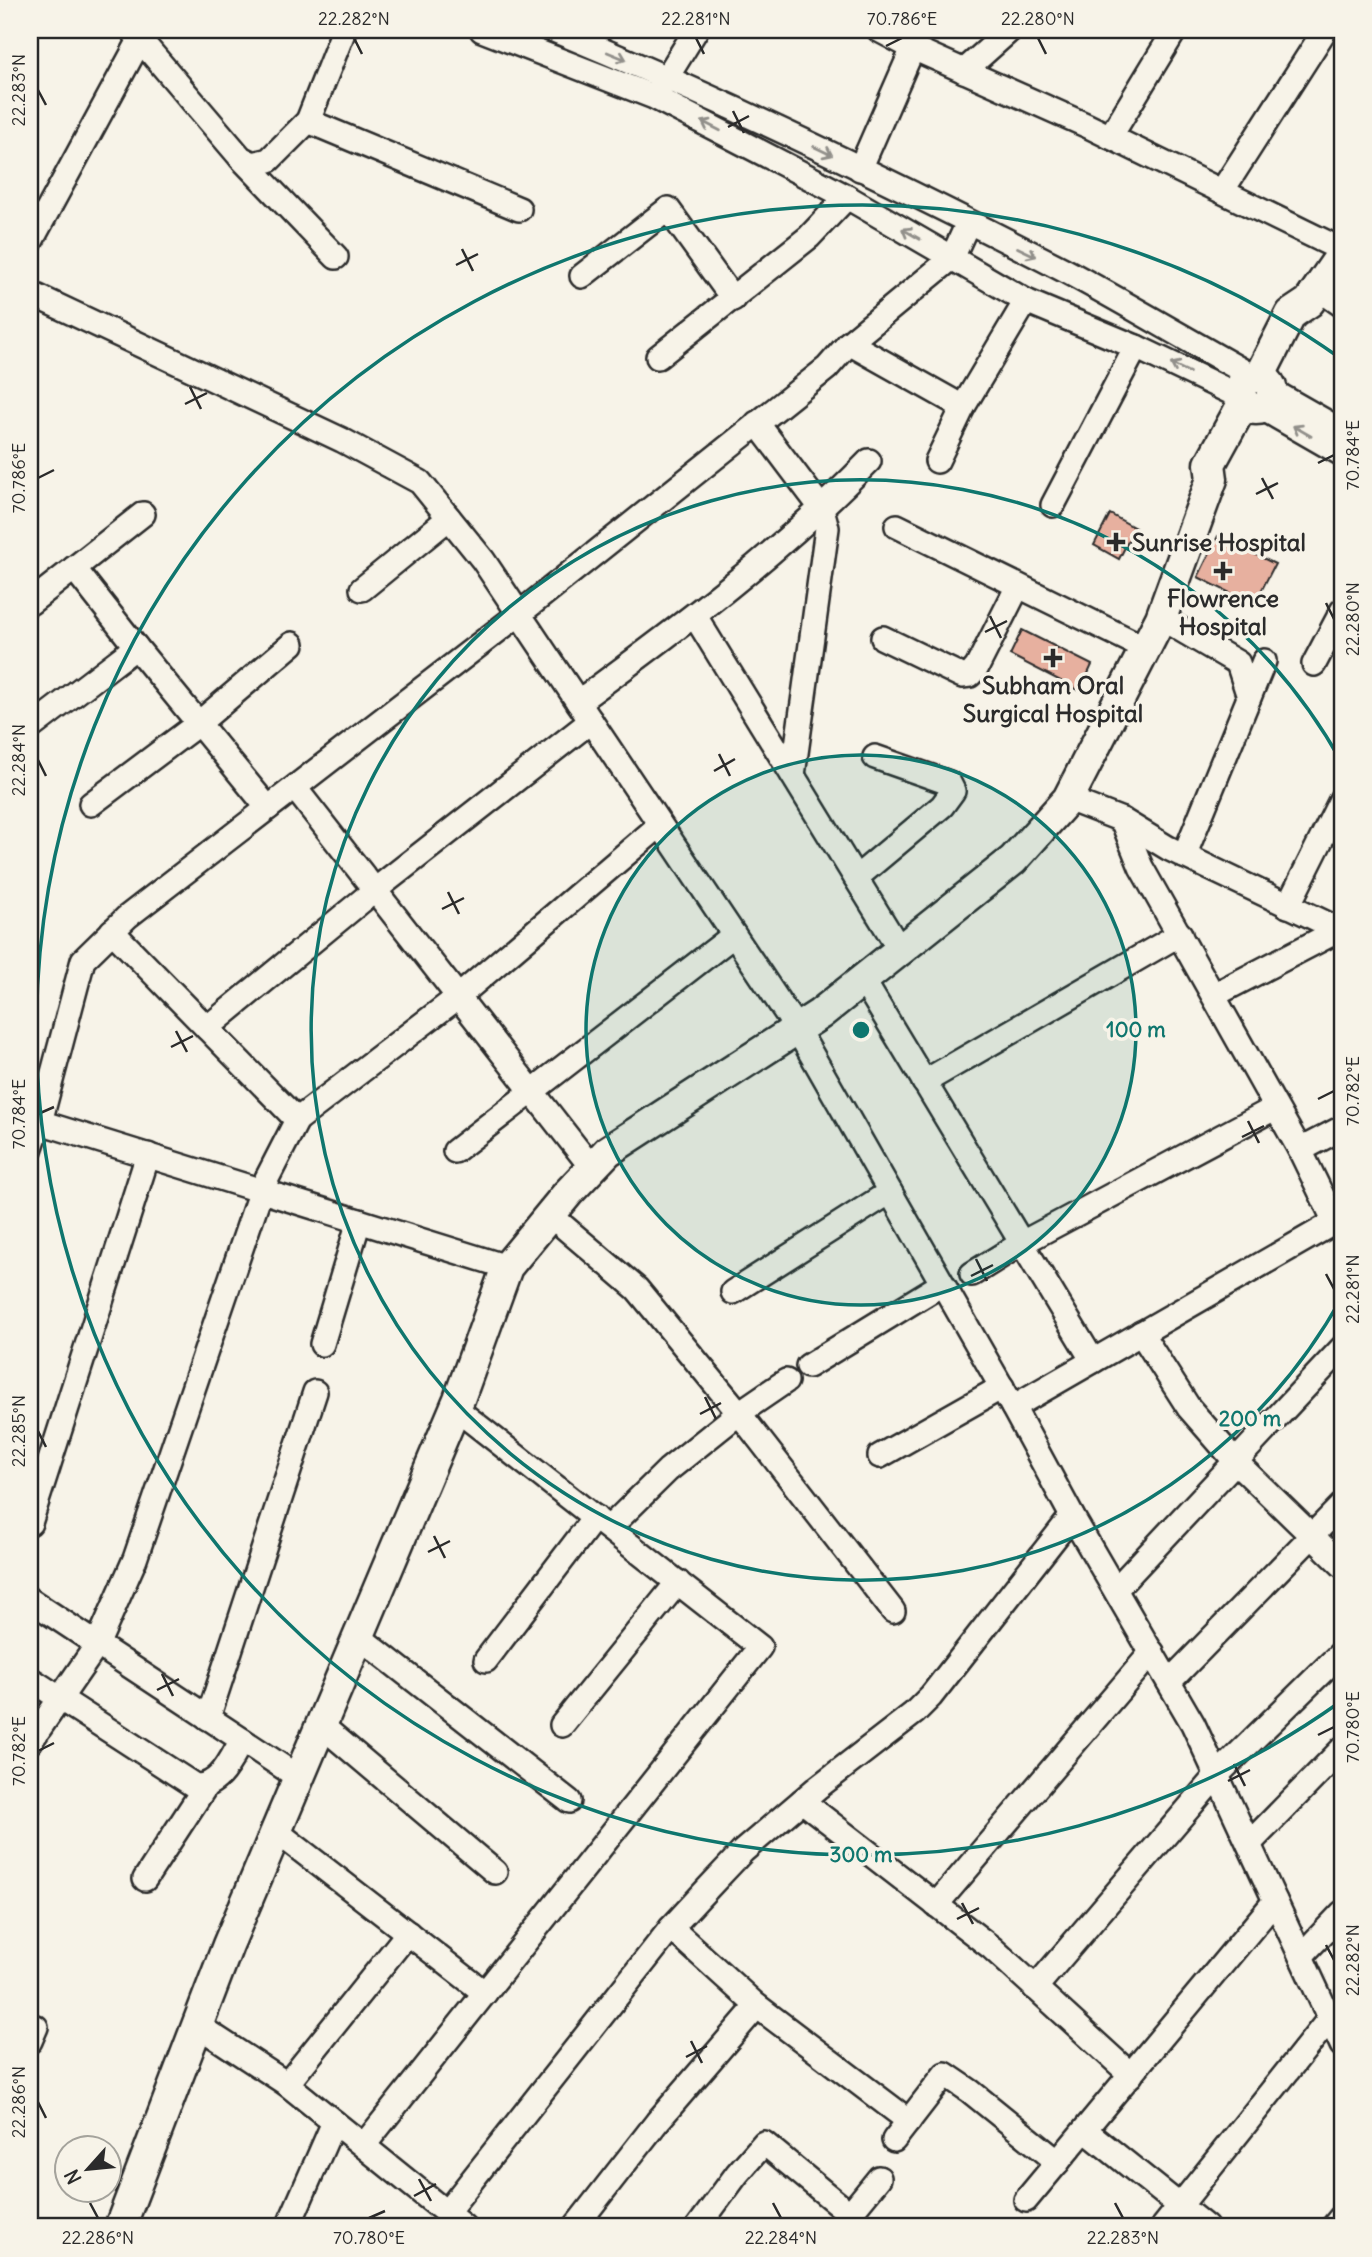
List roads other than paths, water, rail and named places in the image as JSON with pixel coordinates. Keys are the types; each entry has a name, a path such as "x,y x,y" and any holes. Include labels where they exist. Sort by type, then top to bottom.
{"main road":[{"path":"120,2227 228,1945 455,1408 507,1267 550,1214 608,1151 820,1014 1013,860 1068,799 1161,618 1212,479 1223,471 1257,393 1308,325 1323,299 1342,252"}],"street":[{"path":"242,158 253,164 269,160 308,121 344,30"},
{"path":"482,30 654,97 847,197 1026,301 1136,348 1257,393 1342,430"},
{"path":"554,30 667,76 1065,271 1257,393 1342,454"},
{"path":"654,97 696,30"},
{"path":"878,30 1110,137 1342,252"},
{"path":"964,71 1010,30"},
{"path":"1110,137 1175,30"},
{"path":"1222,191 1325,30"},
{"path":"30,243 136,35 242,158 336,257"},
{"path":"860,169 913,48"},
{"path":"308,121 519,209"},
{"path":"658,357 808,237 847,197"},
{"path":"582,276 668,209 733,299"},
{"path":"30,1150 35,1120 83,960 127,918 519,614 827,368 849,343 952,258 968,223"},
{"path":"30,293 342,440 421,482 483,560 797,1029 1008,1397 1072,1516 1193,1724 1342,2045"},
{"path":"937,461 963,407 1026,301"},
{"path":"849,343 963,407"},
{"path":"1053,505 1136,348"},
{"path":"758,423 822,509 827,528 793,775"},
{"path":"578,702 695,617 822,509 869,461"},
{"path":"30,603 143,514"},
{"path":"362,589 449,518"},
{"path":"897,526 1147,649"},
{"path":"74,568 268,808"},
{"path":"883,638 962,676 970,675 977,667 1018,586"},
{"path":"1314,664 1342,611"},
{"path":"695,617 900,950"},
{"path":"1161,618 1238,663 1250,697"},
{"path":"91,804 199,723 292,644"},
{"path":"30,728 136,647"},
{"path":"1184,856 1264,661"},
{"path":"207,1028 375,890 591,721"},
{"path":"856,878 942,806 953,791 949,783 875,757"},
{"path":"295,788 592,1168"},
{"path":"1288,906 1342,798"},
{"path":"1068,799 1122,820 1184,856 1341,931"},
{"path":"880,1456 1093,1361 1335,1222 1300,1150 1141,867 1130,846 1122,820"},
{"path":"30,1742 97,1645 135,1559 261,1190 297,1121 458,997 660,825"},
{"path":"113,931 297,1121"},
{"path":"1214,995 1341,931"},
{"path":"924,1082 1180,934"},
{"path":"456,1152 734,935"},
{"path":"863,979 1093,1361"},
{"path":"972,1274 1022,1243 1275,1108"},
{"path":"35,1120 507,1267"},
{"path":"1300,1150 1342,1128"},
{"path":"30,1523 148,1155"},
{"path":"733,1292 890,1192"},
{"path":"550,1214 637,1289 739,1413 892,1611"},
{"path":"321,1344 359,1221"},
{"path":"808,1366 942,1284"},
{"path":"1141,1333 1189,1408 1237,1463 1342,1565"},
{"path":"1116,1589 1342,1348"},
{"path":"486,1660 602,1523 739,1413 786,1381"},
{"path":"208,1718 315,1392"},
{"path":"364,2145 760,1647 455,1408"},
{"path":"1169,1682 1342,1505"},
{"path":"197,2025 287,2084 364,2145 444,2219 671,1927 743,1851 914,1713 931,1696 1072,1516"},
{"path":"562,1725 678,1582"},
{"path":"30,1600 298,1777"},
{"path":"358,1636 569,1801"},
{"path":"936,1905 1152,1652"},
{"path":"1035,1987 1217,1775 1342,1653"},
{"path":"30,1679 195,1786 205,1787 214,1783 242,1740"},
{"path":"321,1725 495,1872"},
{"path":"1249,1844 1342,1749"},
{"path":"145,1879 205,1787"},
{"path":"802,1801 992,1948 1130,2075"},
{"path":"276,1831 485,1993"},
{"path":"1026,2200 1275,1901"},
{"path":"1301,1956 1342,1913"},
{"path":"671,1927 757,2006 909,2121"},
{"path":"287,2084 408,1933"},
{"path":"575,2227 657,2122 757,2006"},
{"path":"1163,2227 1329,2018"},
{"path":"894,2140 945,2074 1058,2162"},
{"path":"288,2227 334,2122"},
{"path":"1085,2130 1206,2227"},
{"path":"698,2227 764,2143 844,2221 878,2178"},
{"path":"1333,2227 1342,2216"}],"place":[{"name":"Sunrise Hospital","path":"1116,542"},
{"name":"Flowrence Hospital","path":"1223,571"},
{"name":"Subham Oral Surgical Hospital","path":"1053,658"}]}
